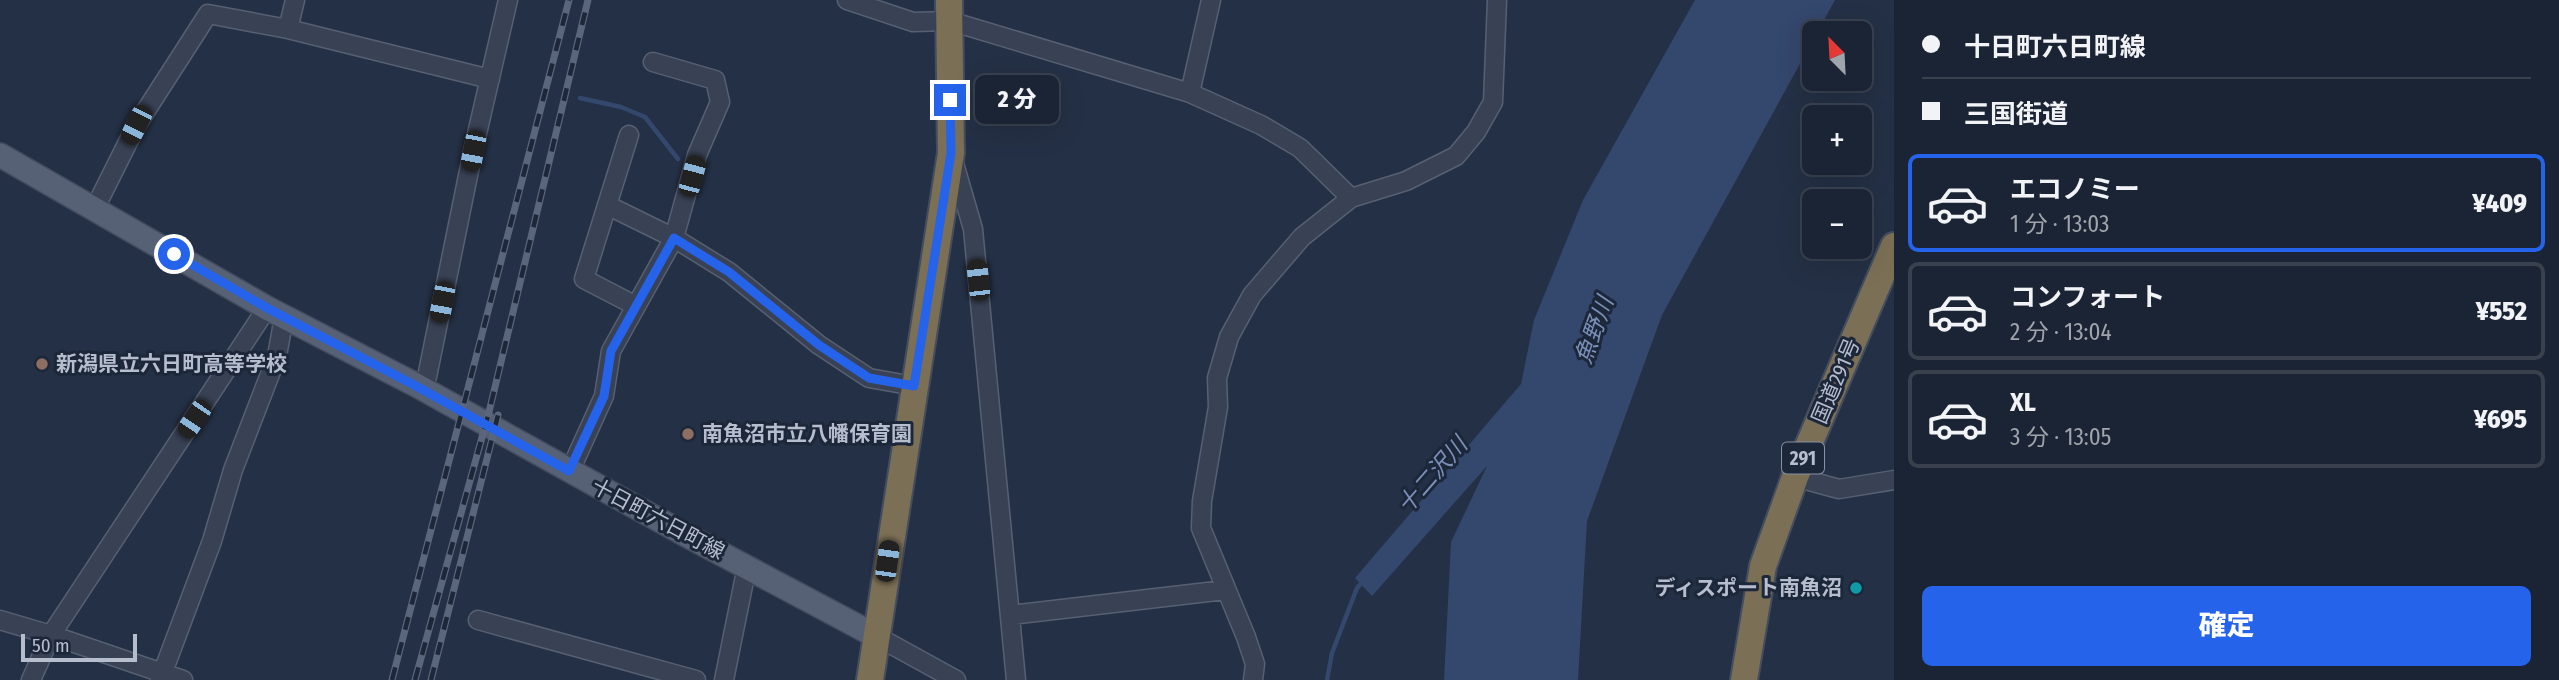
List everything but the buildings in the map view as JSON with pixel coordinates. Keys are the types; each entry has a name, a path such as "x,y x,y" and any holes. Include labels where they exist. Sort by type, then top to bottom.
{"highway":[{"path":"870,680 951,153 950,10"},
{"name":"国道291号","path":"1744,680 1763,566 1795,477 1894,246"}],"main road":[{"name":"十日町六日町線","path":"0,155 275,313 416,386 686,536 876,636"}],"street":[{"path":"288,29 295,0"},
{"path":"847,0 914,22 950,10 1190,93 1261,125 1300,148 1351,198"},
{"path":"1190,93 1211,0"},
{"path":"1253,680 1255,664 1201,528 1202,501 1219,407 1217,378 1229,337 1252,295 1301,237 1351,198 1406,181 1456,156 1476,132 1493,102 1497,0"},
{"path":"416,386 427,377 505,1"},
{"path":"95,208 136,125 208,14 288,29 490,79"},
{"path":"569,471 604,396 611,351 674,238 697,155 720,102 715,80 653,62"},
{"path":"629,135 584,279 636,306"},
{"path":"951,153 973,229 1016,680"},
{"path":"607,205 674,238 729,272 819,345 869,378 914,386"},
{"path":"31,680 51,635 275,313"},
{"path":"162,677 212,541 233,470 277,356 275,313"},
{"path":"1795,477 1839,488 1894,480"},
{"path":"724,680 747,566"},
{"path":"1011,615 1225,590"},
{"path":"0,620 51,635 162,677 183,680"},
{"path":"478,620 696,680"},
{"path":"876,636 956,680"}],"water":[{"name":"魚野川","path":"1695,0 1835,0 1823,21 1802,21 1802,60 1662,315 1587,521 1578,680 1444,680 1451,542 1487,466 1372,596 1355,578 1521,384 1534,320 1583,200"}],"waterway":[{"path":"580,98 621,107 645,117 678,159"},
{"name":"十二沢川","path":"1327,680 1332,653 1357,588 1364,580"}],"railway":[{"path":"392,680 569,0"},
{"path":"415,680 489,412 588,0"},
{"path":"431,680 498,415"}],"place":[{"name":"新潟県立六日町高等学校","path":"42,364"},
{"name":"南魚沼市立八幡保育園","path":"688,434"},
{"name":"ディスポート南魚沼","path":"1856,588"}],"route":[{"path":"174,254 267,308 416,386 569,471 604,396 611,351 674,238 729,272 819,345 869,378 914,386 951,153 950,100"}]}
